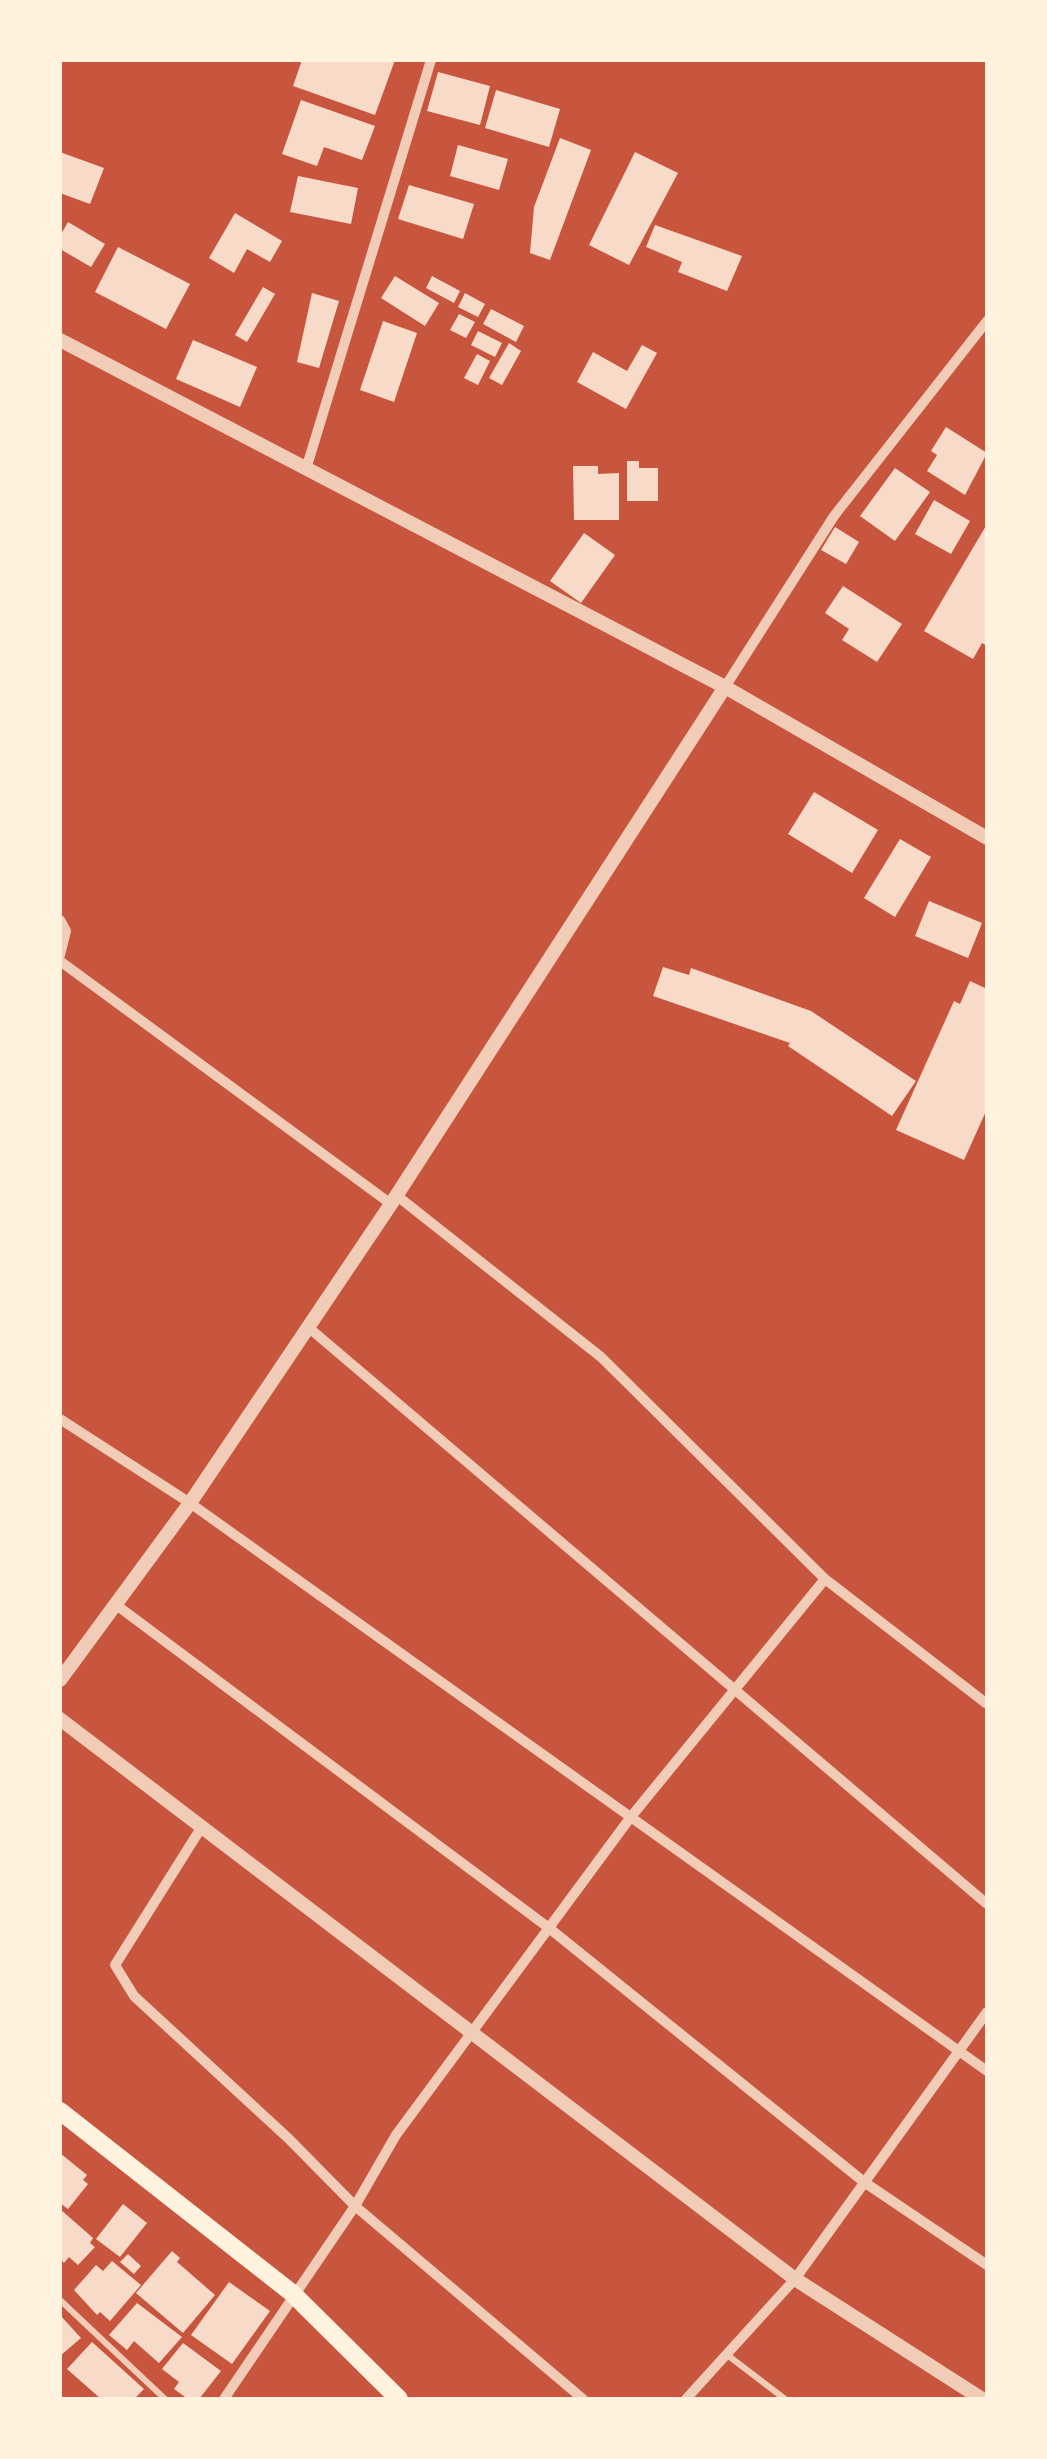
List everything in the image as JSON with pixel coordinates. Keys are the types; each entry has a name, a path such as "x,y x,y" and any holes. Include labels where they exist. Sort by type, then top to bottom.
{"main road":[{"path":"60,2111 292,2294 398,2399"}],"street":[{"path":"306,469 431,60"},
{"path":"60,1680 190,1502 308,1327 834,516 984,329"},
{"path":"60,340 724,687 987,838"},
{"path":"60,920 66,931 60,958 393,1199 602,1357 825,1579 987,1704"},
{"path":"308,1327 987,1904"},
{"path":"60,1420 190,1502 987,2070"},
{"path":"224,2399 354,2206 396,2135 630,1818 825,1579"},
{"path":"116,1604 549,1928 864,2182 987,2265"},
{"path":"60,1719 795,2279 982,2399"},
{"path":"201,1828 115,1966 134,1996 289,2138 354,2206 583,2399"},
{"path":"686,2399 795,2279 987,2012"}],"lane":[{"path":"60,2300 165,2399"},
{"path":"726,2353 785,2399"}],"building":[{"path":"302,60 395,60 375,115 293,86"},
{"path":"438,72 490,86 480,125 427,111"},
{"path":"496,90 560,109 549,147 485,128"},
{"path":"301,100 375,126 362,160 324,147 317,166 282,154"},
{"path":"560,138 591,150 550,260 530,253 534,207"},
{"path":"458,145 508,159 499,190 450,176"},
{"path":"60,152 104,168 90,204 60,193"},
{"path":"635,152 678,173 629,265 589,245"},
{"path":"298,176 358,188 351,224 290,212"},
{"path":"409,185 474,204 463,239 398,219"},
{"path":"235,213 282,241 270,262 247,249 234,273 209,258"},
{"path":"68,222 105,244 91,267 60,249 60,236"},
{"path":"655,225 742,256 727,291 678,272 682,262 646,247"},
{"path":"118,247 190,284 166,329 95,292"},
{"path":"395,276 439,303 425,326 381,298"},
{"path":"432,276 460,291 454,303 426,288"},
{"path":"263,287 275,294 247,342 235,335"},
{"path":"312,293 339,301 319,368 297,362"},
{"path":"465,293 485,304 478,317 458,307"},
{"path":"491,309 524,326 516,342 483,324"},
{"path":"459,314 475,322 466,338 450,330"},
{"path":"383,321 417,333 394,402 360,390"},
{"path":"478,331 502,343 495,357 471,345"},
{"path":"193,340 257,367 240,407 176,379"},
{"path":"509,343 521,351 502,385 489,378"},
{"path":"642,345 657,353 626,409 577,382 593,352 627,371"},
{"path":"477,354 490,361 478,385 464,378"},
{"path":"946,427 987,453 965,495 927,471 937,455 931,451"},
{"path":"627,461 639,461 639,468 658,468 658,501 627,501"},
{"path":"573,466 598,466 598,474 619,473 619,520 574,520"},
{"path":"895,468 930,492 895,541 860,516"},
{"path":"934,500 970,521 951,554 915,534"},
{"path":"987,524 987,646 982,643 973,659 924,631"},
{"path":"835,527 859,542 846,564 821,550"},
{"path":"584,533 615,555 581,603 550,581"},
{"path":"843,586 902,624 877,662 842,640 849,629 825,613"},
{"path":"814,792 878,830 852,873 788,834"},
{"path":"900,839 931,857 895,917 864,898"},
{"path":"929,901 982,923 968,958 915,936"},
{"path":"663,967 689,975 691,968 811,1011 916,1081 892,1116 788,1046 790,1043 653,996"},
{"path":"970,981 987,989 987,1109 964,1160 896,1130 954,1001 960,1004"},
{"path":"60,2153 87,2175 83,2180 88,2184 68,2209 60,2203"},
{"path":"123,2204 147,2223 120,2257 96,2239"},
{"path":"60,2209 93,2238 90,2243 95,2247 78,2265 69,2257 64,2263 60,2259"},
{"path":"172,2251 180,2258 177,2262 215,2295 183,2333 136,2293"},
{"path":"128,2254 141,2266 134,2274 120,2262"},
{"path":"112,2261 141,2285 110,2321 100,2312 97,2315 74,2290 96,2265 103,2271"},
{"path":"229,2282 270,2311 232,2364 191,2335"},
{"path":"137,2303 182,2337 159,2363 134,2341 127,2350 109,2335"},
{"path":"60,2315 81,2338 60,2356"},
{"path":"92,2342 144,2389 134,2399 101,2399 67,2369"},
{"path":"183,2343 221,2371 199,2399 188,2399 174,2389 179,2382 162,2369"}]}
